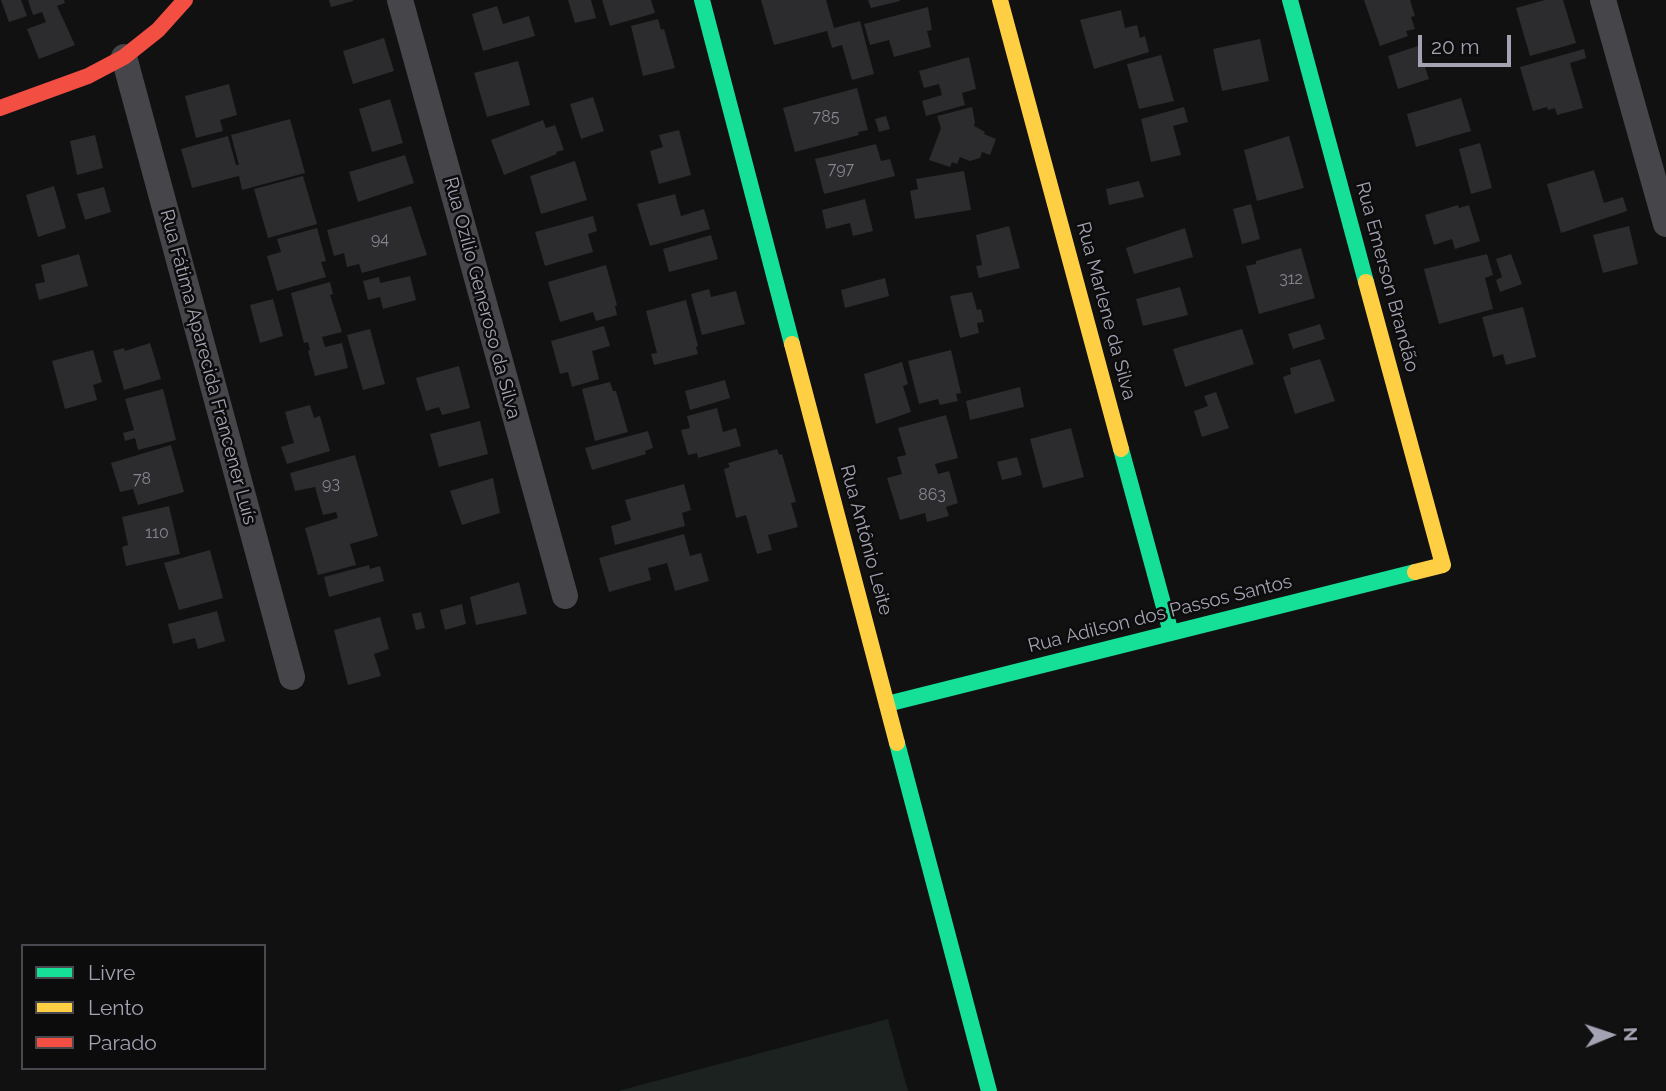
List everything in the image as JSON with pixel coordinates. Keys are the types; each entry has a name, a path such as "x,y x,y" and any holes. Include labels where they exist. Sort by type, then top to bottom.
{"street":[{"path":"0,108 88,76 124,57 158,30 185,0"},
{"name":"Rua Ozílio Generoso da Silva","path":"400,0 565,596"},
{"name":"Rua Antônio Leite","path":"702,0 989,1091"},
{"name":"Rua Marlene da Silva","path":"1000,0 1171,633"},
{"name":"Rua Emerson Brandão","path":"1290,0 1443,565"},
{"path":"1603,0 1666,224"},
{"name":"Rua Fátima Aparecida Francener Luís","path":"124,57 292,677"},
{"name":"Rua Adilson dos Passos Santos","path":"887,704 1443,565"}],"shaded area":[{"path":"888,1019 908,1091 618,1091"}],"building":[{"path":"1,0 21,0 27,16 9,22"},
{"path":"28,0 64,0 65,3 57,6 75,45 39,59 27,29 46,22 42,12 33,15"},
{"path":"329,0 353,0 353,1 331,7"},
{"path":"568,0 591,0 596,18 575,23"},
{"path":"602,0 651,0 655,13 610,26"},
{"path":"761,0 826,0 834,28 860,21 874,74 852,80 842,45 832,48 827,31 774,45"},
{"path":"868,0 900,0 900,1 871,8"},
{"path":"1364,0 1410,0 1415,16 1411,17 1415,29 1406,31 1408,36 1380,46"},
{"path":"1545,0 1563,0 1576,43 1530,56 1516,8"},
{"path":"497,6 503,24 529,16 535,36 483,51 472,14"},
{"path":"928,7 932,30 927,31 931,47 894,57 889,40 870,45 864,24"},
{"path":"1121,10 1125,28 1137,25 1140,38 1145,36 1149,52 1094,69 1080,20"},
{"path":"658,19 661,30 664,29 675,68 643,76 631,26"},
{"path":"384,38 394,71 353,84 343,51"},
{"path":"1260,39 1269,81 1222,91 1213,49"},
{"path":"1418,46 1429,79 1398,89 1388,56"},
{"path":"1584,49 1586,58 1570,63 1583,108 1557,115 1555,108 1533,111 1520,67"},
{"path":"1161,55 1174,101 1139,109 1127,64"},
{"path":"969,57 976,89 962,93 965,105 926,116 922,101 942,95 939,84 924,88 919,71"},
{"path":"518,61 530,105 487,117 474,73"},
{"path":"229,84 237,115 220,120 223,131 196,138 185,96"},
{"path":"857,88 868,130 858,132 859,135 795,152 783,108"},
{"path":"593,97 604,131 581,139 570,104"},
{"path":"1461,98 1471,131 1416,147 1407,114"},
{"path":"390,99 403,143 372,152 359,109"},
{"path":"972,107 974,126 996,139 990,155 982,152 980,158 970,161 960,157 957,164 952,162 950,167 929,160 941,128 937,116"},
{"path":"1184,107 1188,122 1173,126 1181,155 1151,162 1141,119"},
{"path":"886,116 890,129 879,132 875,119"},
{"path":"290,119 305,173 242,190 239,176 192,188 181,149 228,136 236,165 239,165 231,135"},
{"path":"543,120 546,128 555,125 564,150 504,175 491,140"},
{"path":"679,130 691,175 659,184 650,151 663,147 659,135"},
{"path":"95,135 103,168 77,175 70,141"},
{"path":"1289,136 1304,188 1257,201 1244,150"},
{"path":"1480,143 1492,188 1471,194 1459,149"},
{"path":"876,144 881,161 890,159 895,176 824,194 815,159"},
{"path":"405,155 414,183 358,202 349,172"},
{"path":"575,161 587,200 541,214 530,176"},
{"path":"1594,170 1604,203 1623,197 1627,211 1561,233 1547,184"},
{"path":"964,171 971,210 915,219 910,191 918,189 916,179"},
{"path":"303,176 317,224 268,238 254,189"},
{"path":"1139,181 1144,197 1109,205 1106,189"},
{"path":"54,186 66,228 38,237 26,195"},
{"path":"104,187 111,212 85,220 77,194"},
{"path":"675,194 681,216 704,209 710,229 650,246 637,204"},
{"path":"865,199 873,231 853,236 850,223 826,229 822,210"},
{"path":"1251,204 1260,239 1242,244 1233,209"},
{"path":"1458,205 1459,208 1469,205 1480,241 1455,249 1452,239 1434,245 1425,215"},
{"path":"411,206 427,255 362,273 359,264 347,267 344,253 334,256 327,230"},
{"path":"593,216 597,231 588,234 593,252 545,266 535,232"},
{"path":"1009,226 1020,268 979,278 976,266 982,265 976,235"},
{"path":"1629,226 1638,264 1603,273 1593,235"},
{"path":"317,228 326,261 321,262 326,277 277,291 267,256 281,252 277,239"},
{"path":"1185,228 1193,257 1134,274 1126,248"},
{"path":"711,235 718,259 669,272 663,249"},
{"path":"1301,248 1315,298 1259,314 1246,266"},
{"path":"79,254 88,286 39,300 35,284 45,282 41,265"},
{"path":"1487,254 1493,275 1485,278 1493,309 1439,324 1424,269"},
{"path":"1511,254 1522,284 1500,292 1496,280 1502,277 1496,259"},
{"path":"606,265 617,305 617,315 596,321 593,312 560,322 548,282"},
{"path":"410,276 416,300 383,309 380,297 368,300 363,281 379,277 380,283"},
{"path":"885,278 889,296 845,308 841,290"},
{"path":"330,282 333,294 330,295 342,332 322,337 325,347 342,343 348,368 315,376 308,342 304,343 291,293"},
{"path":"1180,287 1188,315 1143,326 1136,299"},
{"path":"709,289 711,297 736,291 745,324 702,335 691,294"},
{"path":"972,292 984,322 977,323 979,333 960,338 950,296"},
{"path":"273,299 283,336 260,343 250,305"},
{"path":"686,300 698,354 654,365 651,354 657,353 646,311"},
{"path":"1523,307 1536,357 1506,365 1503,354 1493,357 1482,317"},
{"path":"1320,324 1325,339 1293,349 1288,334"},
{"path":"604,326 610,346 592,351 599,379 572,387 568,372 560,374 551,341"},
{"path":"370,329 385,384 363,390 347,335"},
{"path":"1242,329 1254,364 1185,387 1173,349"},
{"path":"150,343 161,379 124,390 113,351 124,348 125,351"},
{"path":"93,350 102,382 93,385 97,400 65,409 52,361"},
{"path":"951,350 961,393 956,394 958,401 940,405 938,399 919,404 908,361"},
{"path":"1320,359 1335,401 1295,414 1283,377 1291,374 1290,368"},
{"path":"902,362 908,384 903,386 911,412 876,424 864,374"},
{"path":"459,366 470,408 442,415 439,407 426,411 416,378"},
{"path":"725,380 730,398 690,410 685,391"},
{"path":"610,382 613,391 616,391 628,432 595,441 582,389"},
{"path":"1020,387 1024,407 970,420 966,401"},
{"path":"163,389 176,440 138,450 135,438 125,441 123,433 134,430 125,399"},
{"path":"1216,392 1229,428 1202,437 1194,411 1208,406 1204,396"},
{"path":"310,405 314,418 320,416 330,451 287,464 281,447 294,443 285,412"},
{"path":"717,408 723,432 736,428 741,446 698,458 697,453 688,455 681,430 690,428 687,416"},
{"path":"946,415 958,458 935,464 938,474 949,471 958,503 946,507 949,516 927,522 925,513 900,520 887,478 902,474 897,457 906,455 898,428"},
{"path":"480,421 488,454 439,467 430,434"},
{"path":"1071,428 1084,477 1043,488 1030,439"},
{"path":"648,431 653,448 645,451 646,454 592,470 585,448"},
{"path":"171,445 184,492 138,505 133,489 120,492 111,463"},
{"path":"777,449 779,455 782,454 796,502 791,503 798,527 768,535 772,550 757,554 746,515 736,518 724,469 730,467 728,463"},
{"path":"355,455 378,536 350,544 356,565 318,575 305,528 338,518 336,512 323,515 315,487 295,491 290,473"},
{"path":"1017,457 1022,475 1002,480 997,462"},
{"path":"493,478 500,513 462,525 450,491"},
{"path":"684,484 691,510 682,513 685,526 615,545 611,526 631,520 625,500"},
{"path":"169,506 180,554 126,566 122,547 128,545 122,517"},
{"path":"684,534 690,556 701,553 709,581 675,591 667,563 648,568 651,580 609,592 599,558"},
{"path":"210,550 223,598 179,610 164,563"},
{"path":"369,565 370,569 380,566 384,581 329,597 324,577"},
{"path":"519,582 527,614 476,625 470,597"},
{"path":"462,604 466,624 445,630 440,610"},
{"path":"217,611 225,641 198,649 195,638 173,644 168,624"},
{"path":"421,612 425,628 416,630 412,614"},
{"path":"380,617 389,649 374,654 381,676 348,685 334,630"}],"traffic: fast":[{"path":"702,0 792,344"},
{"path":"1290,0 1366,282"},
{"path":"1121,449 1171,633"},
{"path":"887,704 1415,572"},
{"path":"897,743 989,1091"}],"traffic: slow":[{"path":"1000,0 1121,449"},
{"path":"1366,282 1443,565 1415,572"},
{"path":"792,344 897,743"}],"traffic: jam":[{"path":"0,108 88,76 124,57 158,30 185,0"}]}
